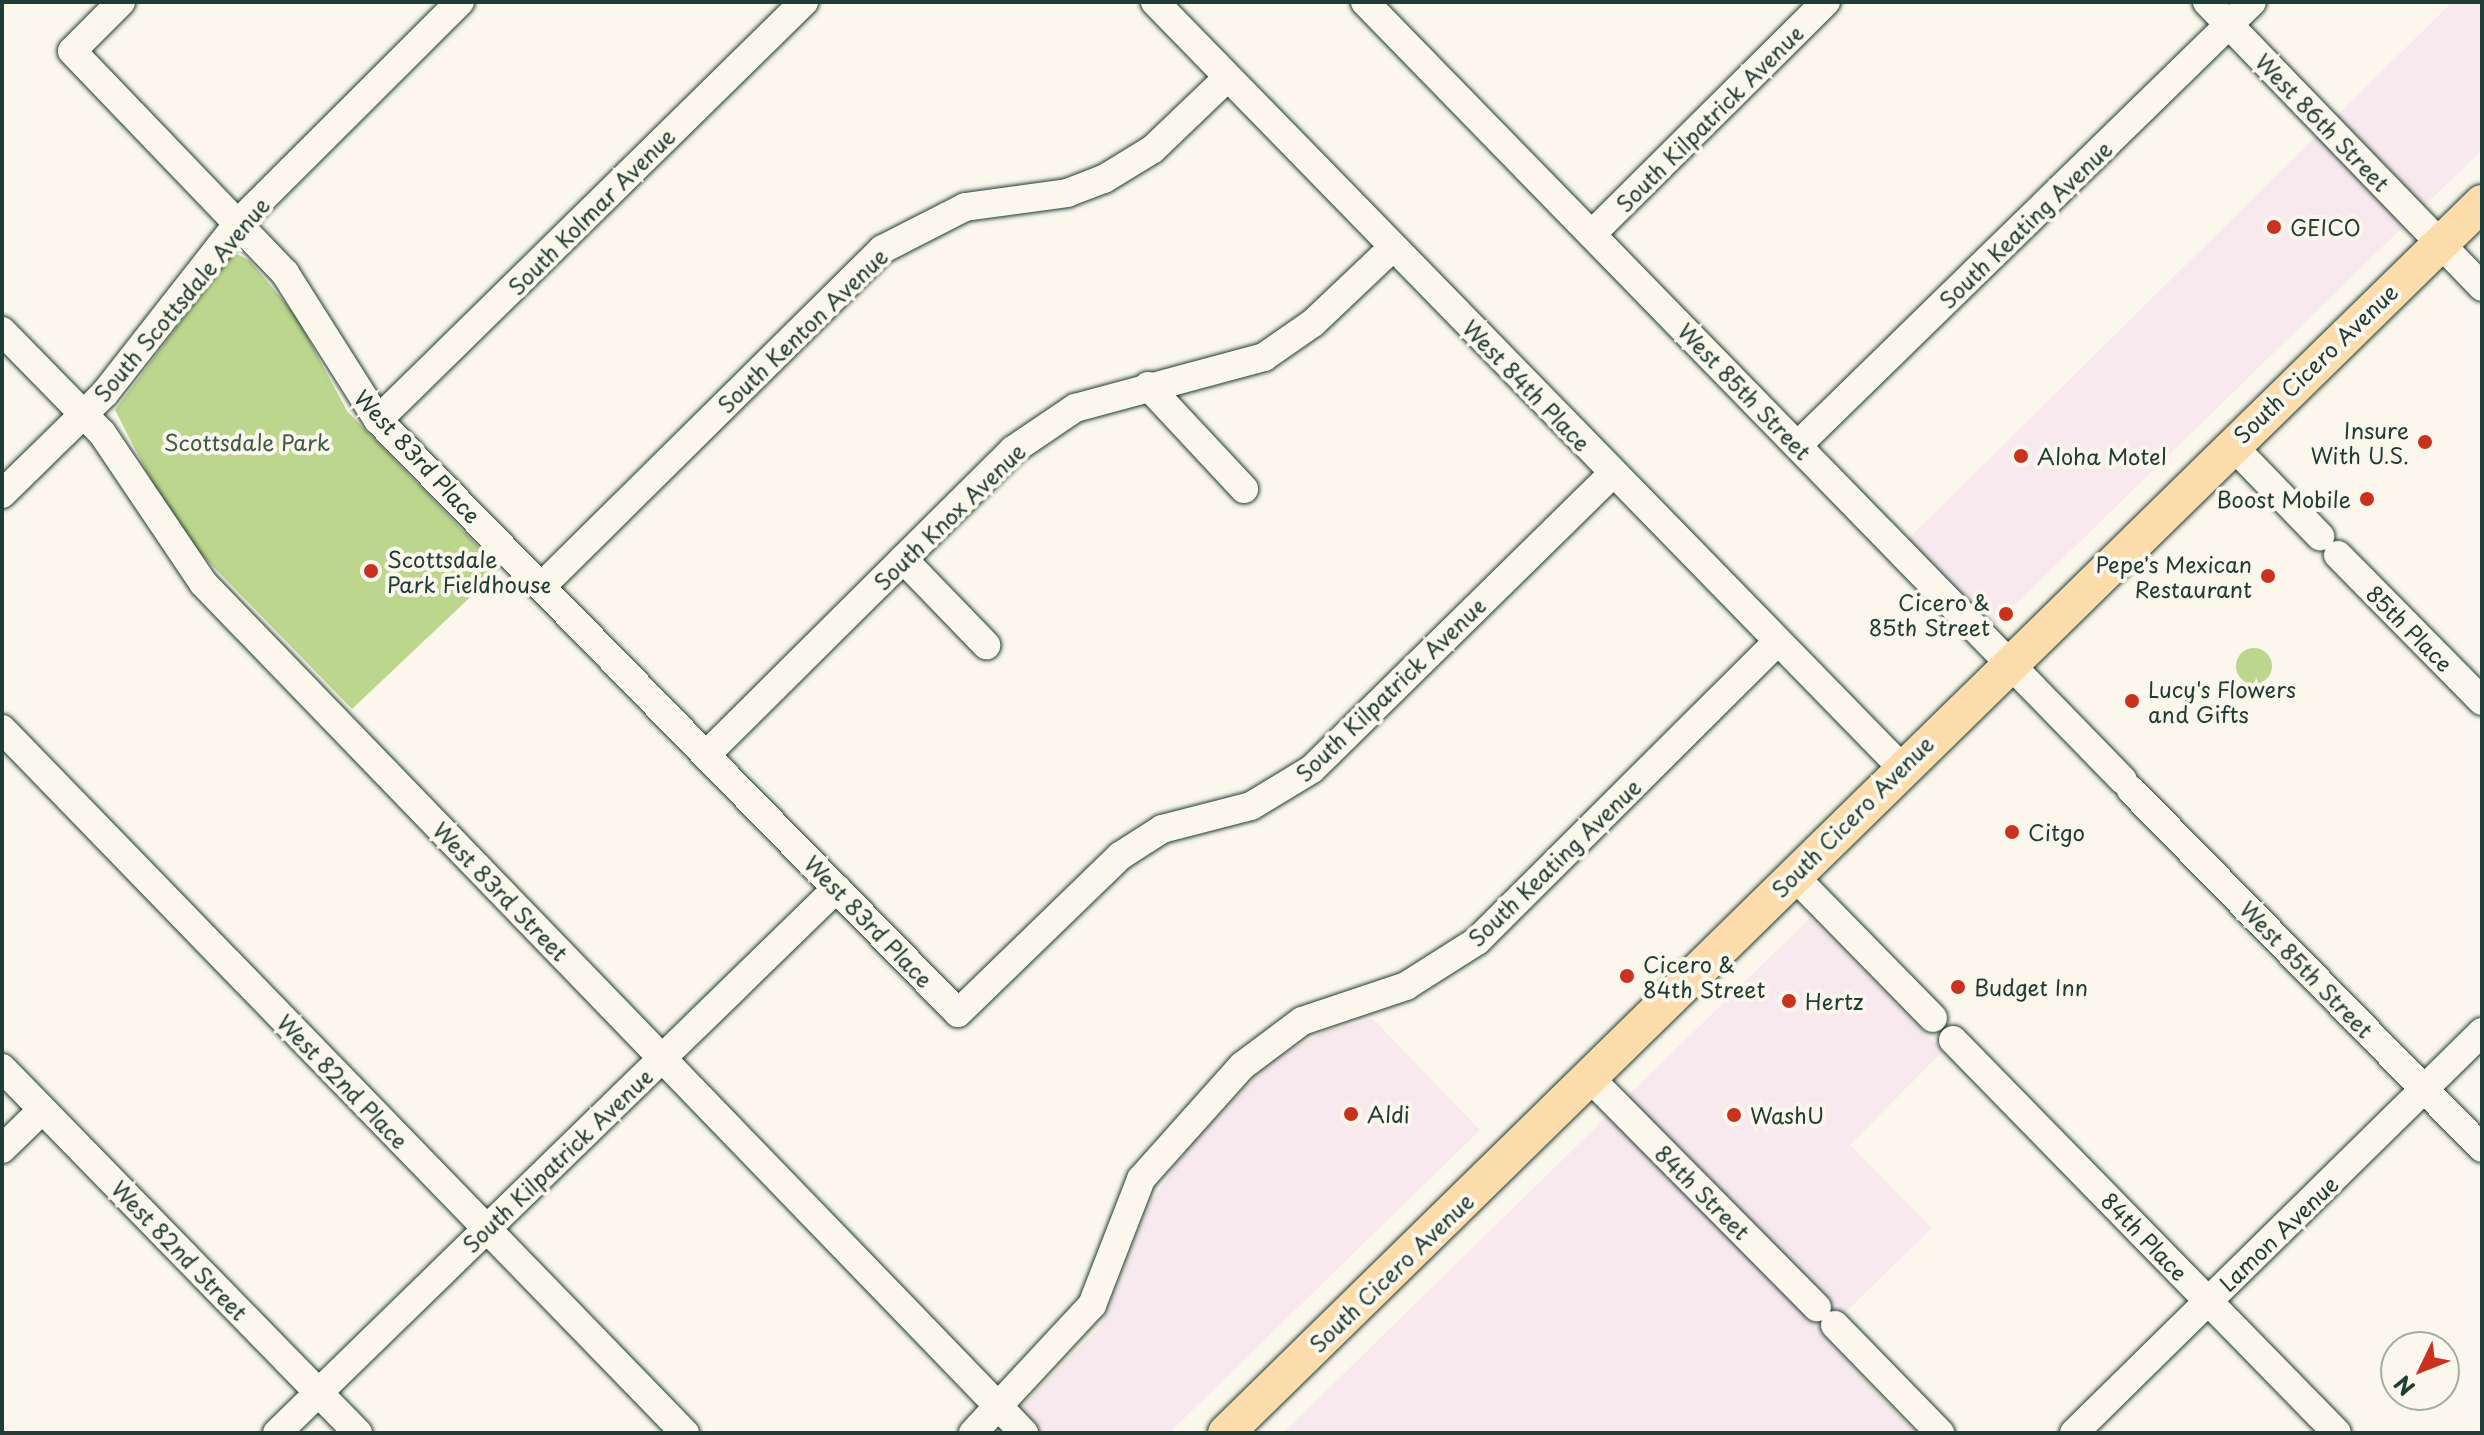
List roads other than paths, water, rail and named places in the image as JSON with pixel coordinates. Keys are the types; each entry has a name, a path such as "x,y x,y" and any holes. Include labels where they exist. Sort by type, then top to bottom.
{"main road":[{"name":"South Cicero Avenue","path":"1226,1433 2009,661 2482,203"}],"street":[{"name":"West 83rd Place","path":"121,2 72,51 239,222 305,298 378,420 958,1013"},
{"name":"South Scottsdale Avenue","path":"2,494 85,414 239,222 460,2"},
{"name":"South Kolmar Avenue","path":"378,420 804,2"},
{"name":"West 84th Place","path":"1155,2 1901,767"},
{"name":"South Kilpatrick Avenue","path":"1592,234 1826,2"},
{"name":"West 86th Street","path":"2207,2 2482,287"},
{"name":"South Keating Avenue","path":"1798,445 2252,2"},
{"name":"West 85th Street","path":"1382,8 1592,234 2482,1148"},
{"name":"South Kenton Avenue","path":"542,586 883,249 965,207 1067,193 1104,179 1153,149 1227,78"},
{"name":"South Knox Avenue","path":"706,755 1013,450 1075,408 1264,357 1313,323 1393,247"},
{"name":"West 83rd Street","path":"2,331 85,414 203,583 1024,1433"},
{"path":"1148,386 1244,489"},
{"name":"85th Place","path":"2232,445 2482,701"},
{"name":"South Kilpatrick Avenue","path":"958,1013 1120,856 1162,829 1251,806 1312,769 1613,473"},
{"path":"903,559 986,645"},
{"name":"South Keating Avenue","path":"973,1433 1092,1305 1141,1179 1160,1150 1242,1066 1302,1021 1406,986 1477,941 1777,642"},
{"name":"West 82nd Place","path":"2,729 685,1433"},
{"path":"1793,875 1933,1018"},
{"name":"South Kilpatrick Avenue","path":"277,1433 837,888"},
{"name":"Lamon Avenue","path":"2074,1433 2482,1032"},
{"name":"84th Place","path":"1953,1040 2337,1433"},
{"name":"West 82nd Street","path":"2,1068 358,1433"},
{"name":"84th Street","path":"1589,1077 1940,1433"},
{"path":"2,1149 42,1110"}],"place":[{"name":"GEICO","path":"2274,227"},
{"name":"Insure With U.S.","path":"2425,442"},
{"name":"Aloha Motel","path":"2021,456"},
{"name":"Boost Mobile","path":"2367,499"},
{"name":"Scottsdale Park Fieldhouse","path":"371,571"},
{"name":"Pepe's Mexican Restaurant","path":"2268,576"},
{"name":"Cicero & 85th Street","path":"2006,614"},
{"name":"Lucy's Flowers and Gifts","path":"2132,701"},
{"name":"Citgo","path":"2012,832"},
{"name":"Cicero & 84th Street","path":"1627,976"},
{"name":"Budget Inn","path":"1958,987"},
{"name":"Hertz","path":"1789,1001"},
{"name":"Aldi","path":"1351,1114"},
{"name":"WashU","path":"1734,1115"}],"park label":[{"name":"Scottsdale Park","path":"247,442"}]}
